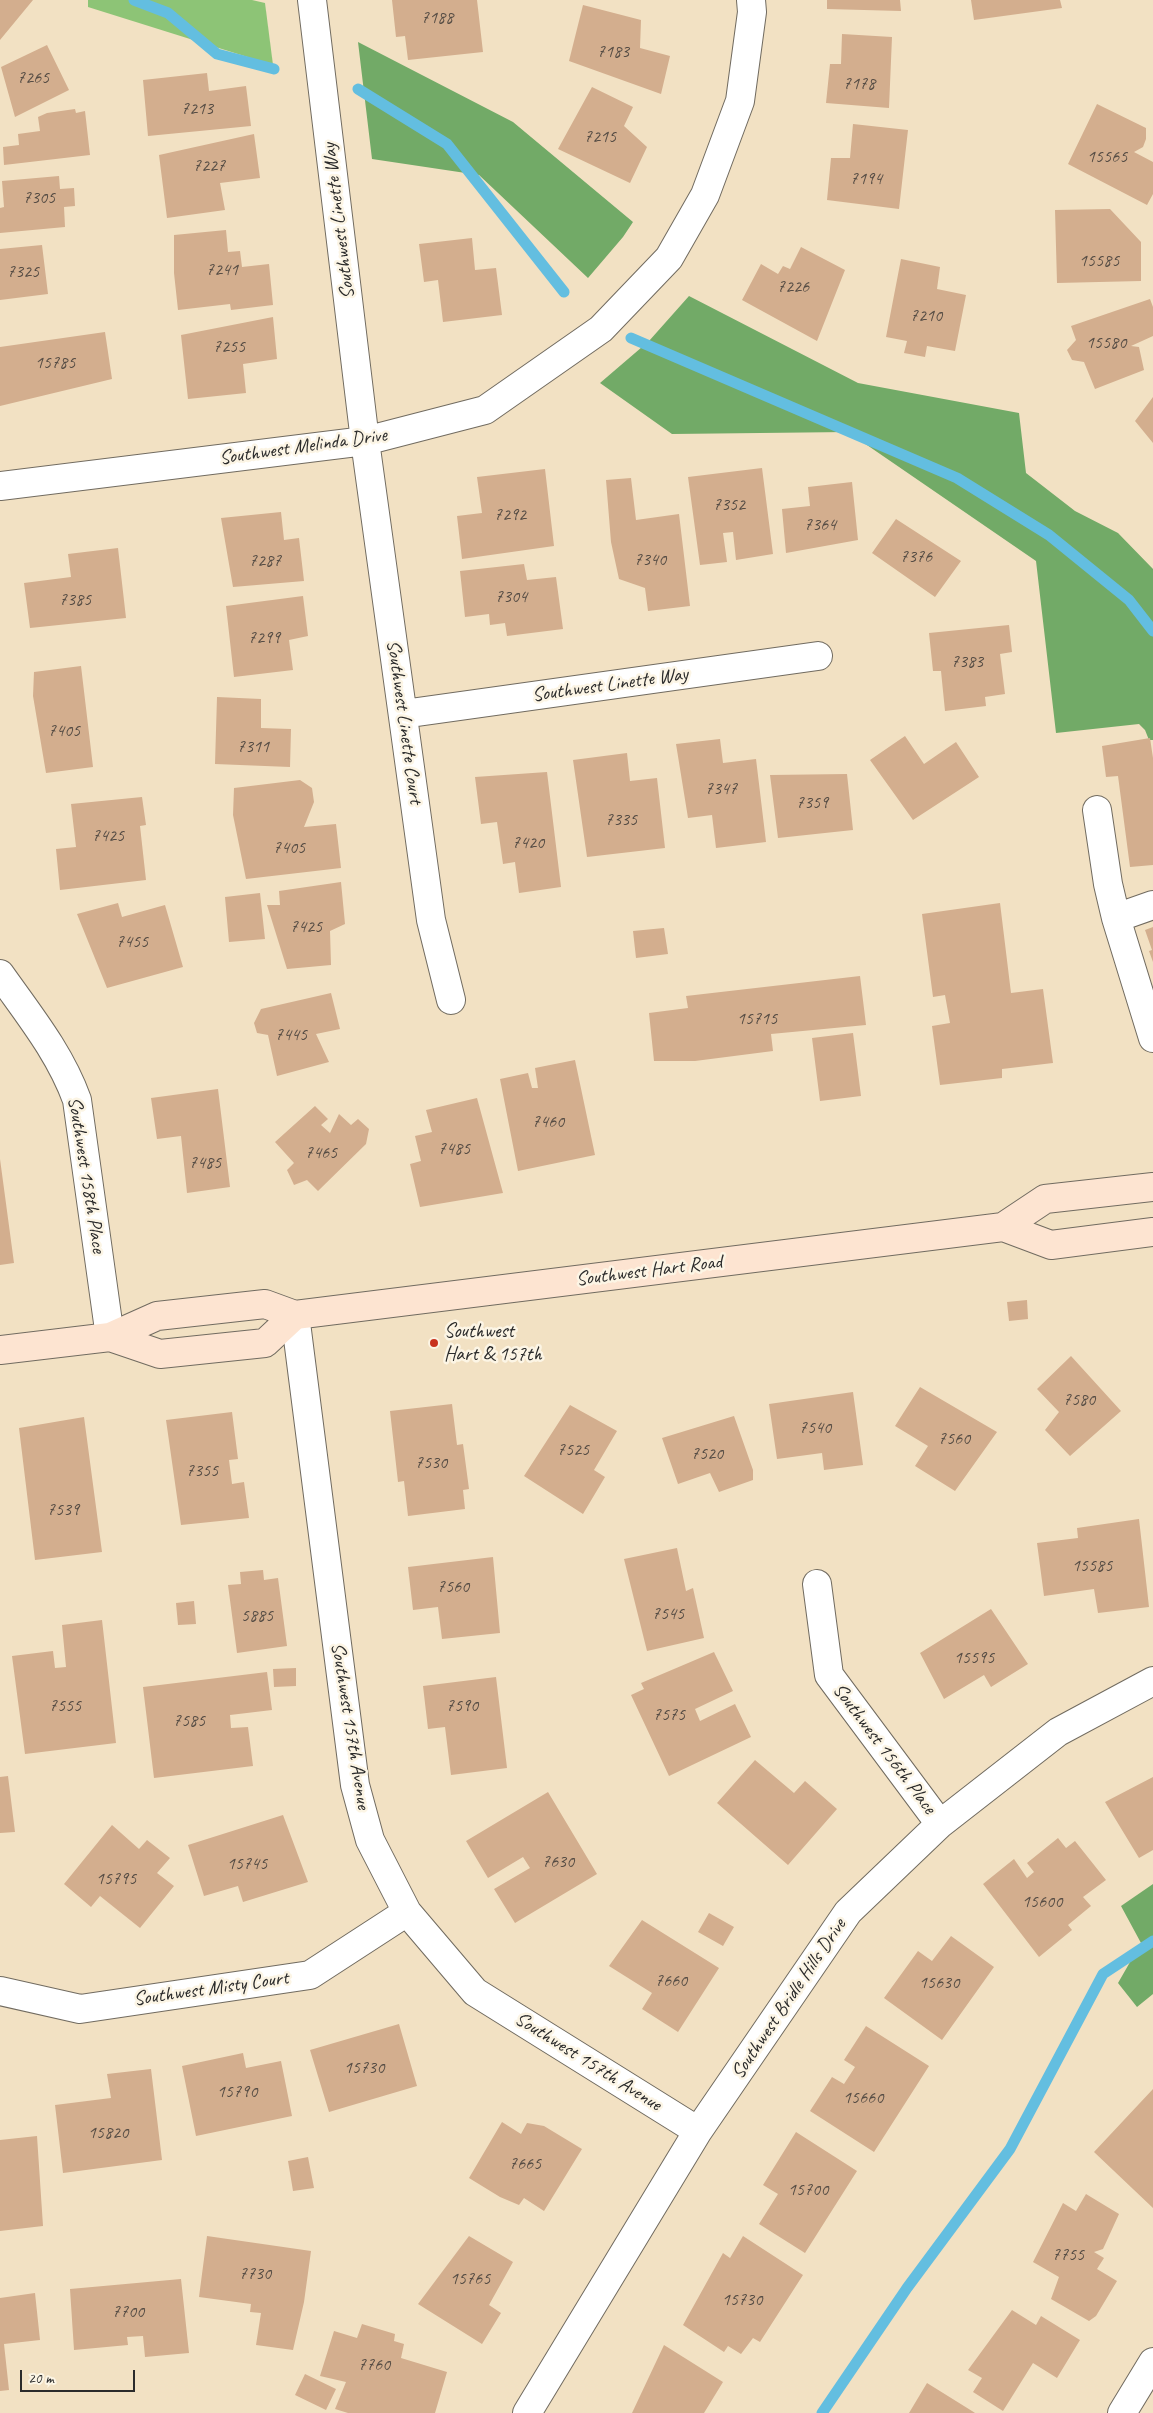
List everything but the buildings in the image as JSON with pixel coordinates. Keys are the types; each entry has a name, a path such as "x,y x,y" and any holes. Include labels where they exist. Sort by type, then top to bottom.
{"main road":[{"name":"Southwest Hart Road","path":"0,1350 110,1338 157,1316 265,1304 295,1315 1003,1226 1045,1200 1153,1187"},
{"name":"Southwest Hart Road","path":"1003,1226 1050,1245 1153,1232"},
{"name":"Southwest Hart Road","path":"110,1338 160,1354 265,1343 295,1315"}],"street":[{"name":"Southwest Linette Way","path":"312,0 365,441"},
{"name":"Southwest Melinda Drive","path":"0,486 365,441 485,410 601,329 669,258 705,195 740,101 752,12 751,0"},
{"name":"Southwest Linette Court","path":"365,441 431,920 451,1000"},
{"name":"Southwest Linette Way","path":"403,714 818,656"},
{"path":"1097,810 1108,884 1116,918 1153,1038"},
{"path":"1116,918 1153,905"},
{"name":"Southwest 158th Place","path":"0,974 58,1056 68,1074 77,1100 110,1338"},
{"name":"Southwest 157th Avenue","path":"295,1315 355,1785 370,1840 407,1912 475,1992 698,2131"},
{"name":"Southwest 156th Place","path":"817,1584 829,1675 940,1824"},
{"name":"Southwest Bridle Hills Drive","path":"527,2413 698,2131 848,1912 940,1824 1058,1732 1153,1681"},
{"name":"Southwest Misty Court","path":"0,1990 80,2009 310,1975 407,1912"},
{"path":"1122,2413 1153,2362"}],"green space":[{"path":"88,0 252,0 265,3 273,65 88,7"},
{"path":"358,42 513,122 633,222 623,237 588,278 479,175 372,159"},
{"path":"689,296 858,383 1019,413 1026,473 1075,511 1118,533 1153,569 1153,740 1149,740 1145,730 1139,724 1056,733 1036,561 848,432 672,434 600,383 649,341"},
{"path":"1153,1884 1153,1994 1137,2007 1118,1983 1141,1943 1121,1906"}],"waterway":[{"path":"134,0 168,13 217,54 274,69"},
{"path":"358,89 447,144 564,292"},
{"path":"631,338 957,478 1049,535 1129,600 1153,631"},
{"path":"822,2413 907,2288 1010,2149 1103,1974 1153,1941"}],"place":[{"name":"Southwest Hart & 157th","path":"434,1343"}]}
